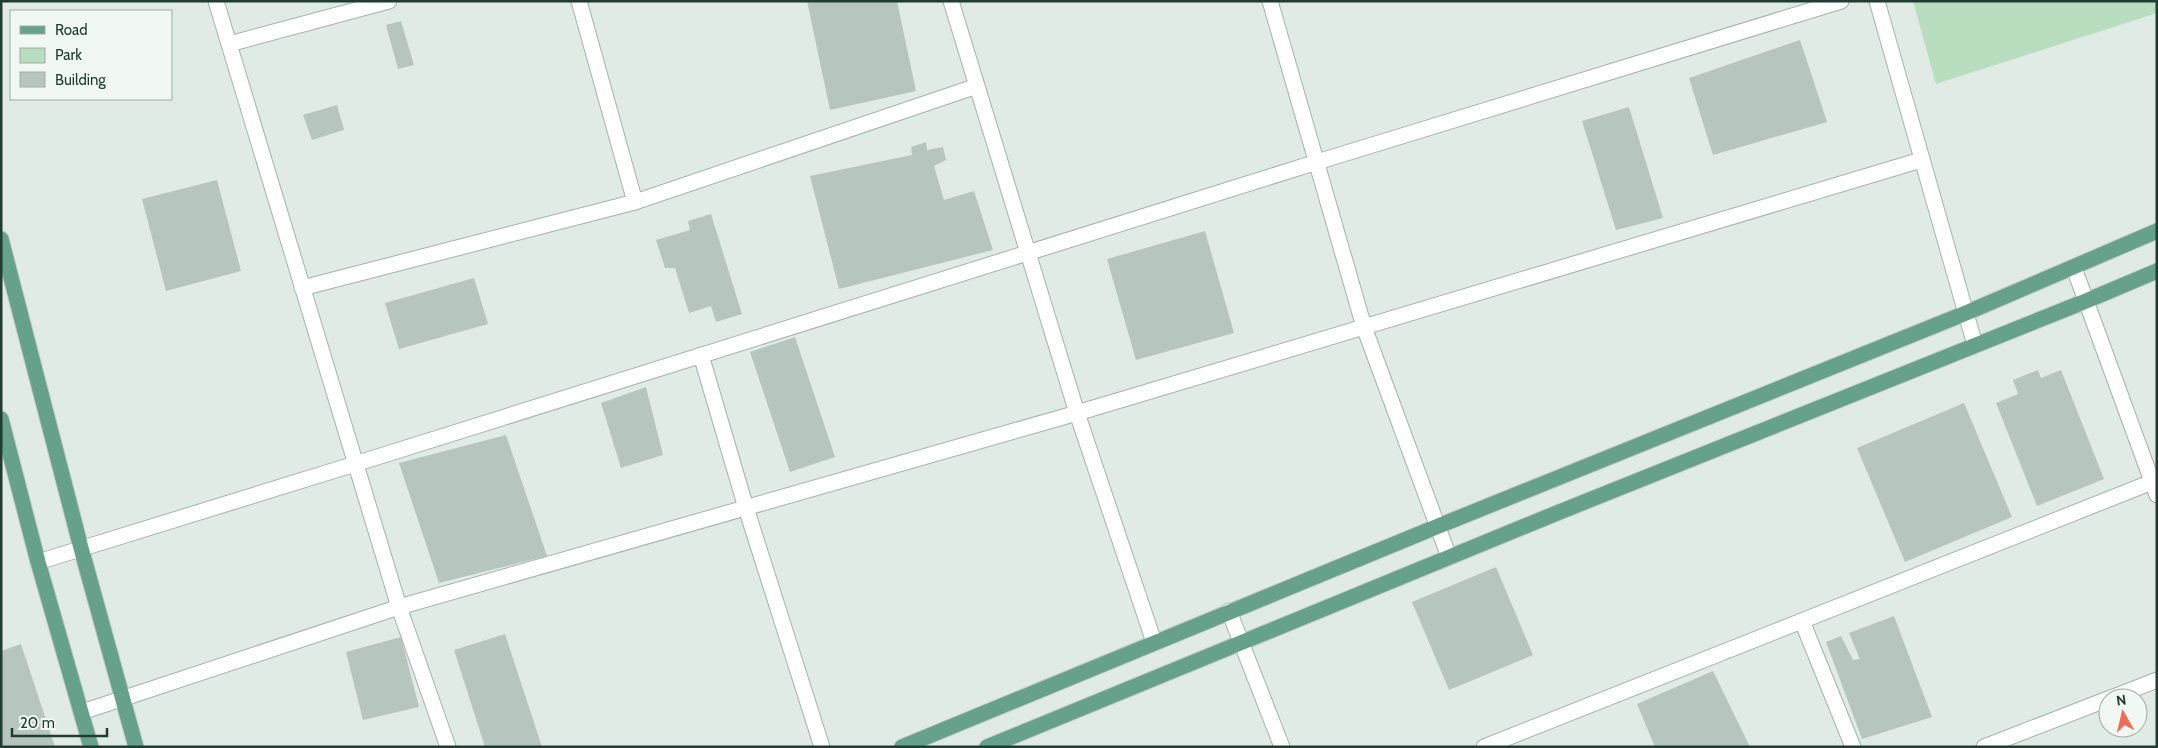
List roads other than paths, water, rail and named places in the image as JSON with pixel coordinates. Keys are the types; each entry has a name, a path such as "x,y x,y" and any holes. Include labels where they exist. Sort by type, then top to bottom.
{"main road":[{"path":"902,747 1436,527 1966,314 2157,231"},
{"path":"1,239 81,548 136,747"},
{"path":"987,747 1448,557 2157,271"},
{"path":"1,419 38,562 91,747"}],"street":[{"path":"216,1 398,607 448,747"},
{"path":"229,44 389,1"},
{"path":"579,1 635,202"},
{"path":"951,1 1077,413 1154,642"},
{"path":"1270,1 1364,327 1448,557"},
{"path":"38,562 1316,162 1841,1"},
{"path":"1877,1 1975,345"},
{"path":"302,288 635,202 977,86"},
{"path":"82,712 398,607 1077,413 1921,160"},
{"path":"1484,747 1802,621 2154,489 2074,268"},
{"path":"701,355 746,508 822,747"},
{"path":"1230,611 1282,747"},
{"path":"1802,621 1853,747"},
{"path":"2137,688 2157,680"},
{"path":"1984,747 2098,704"}]}
